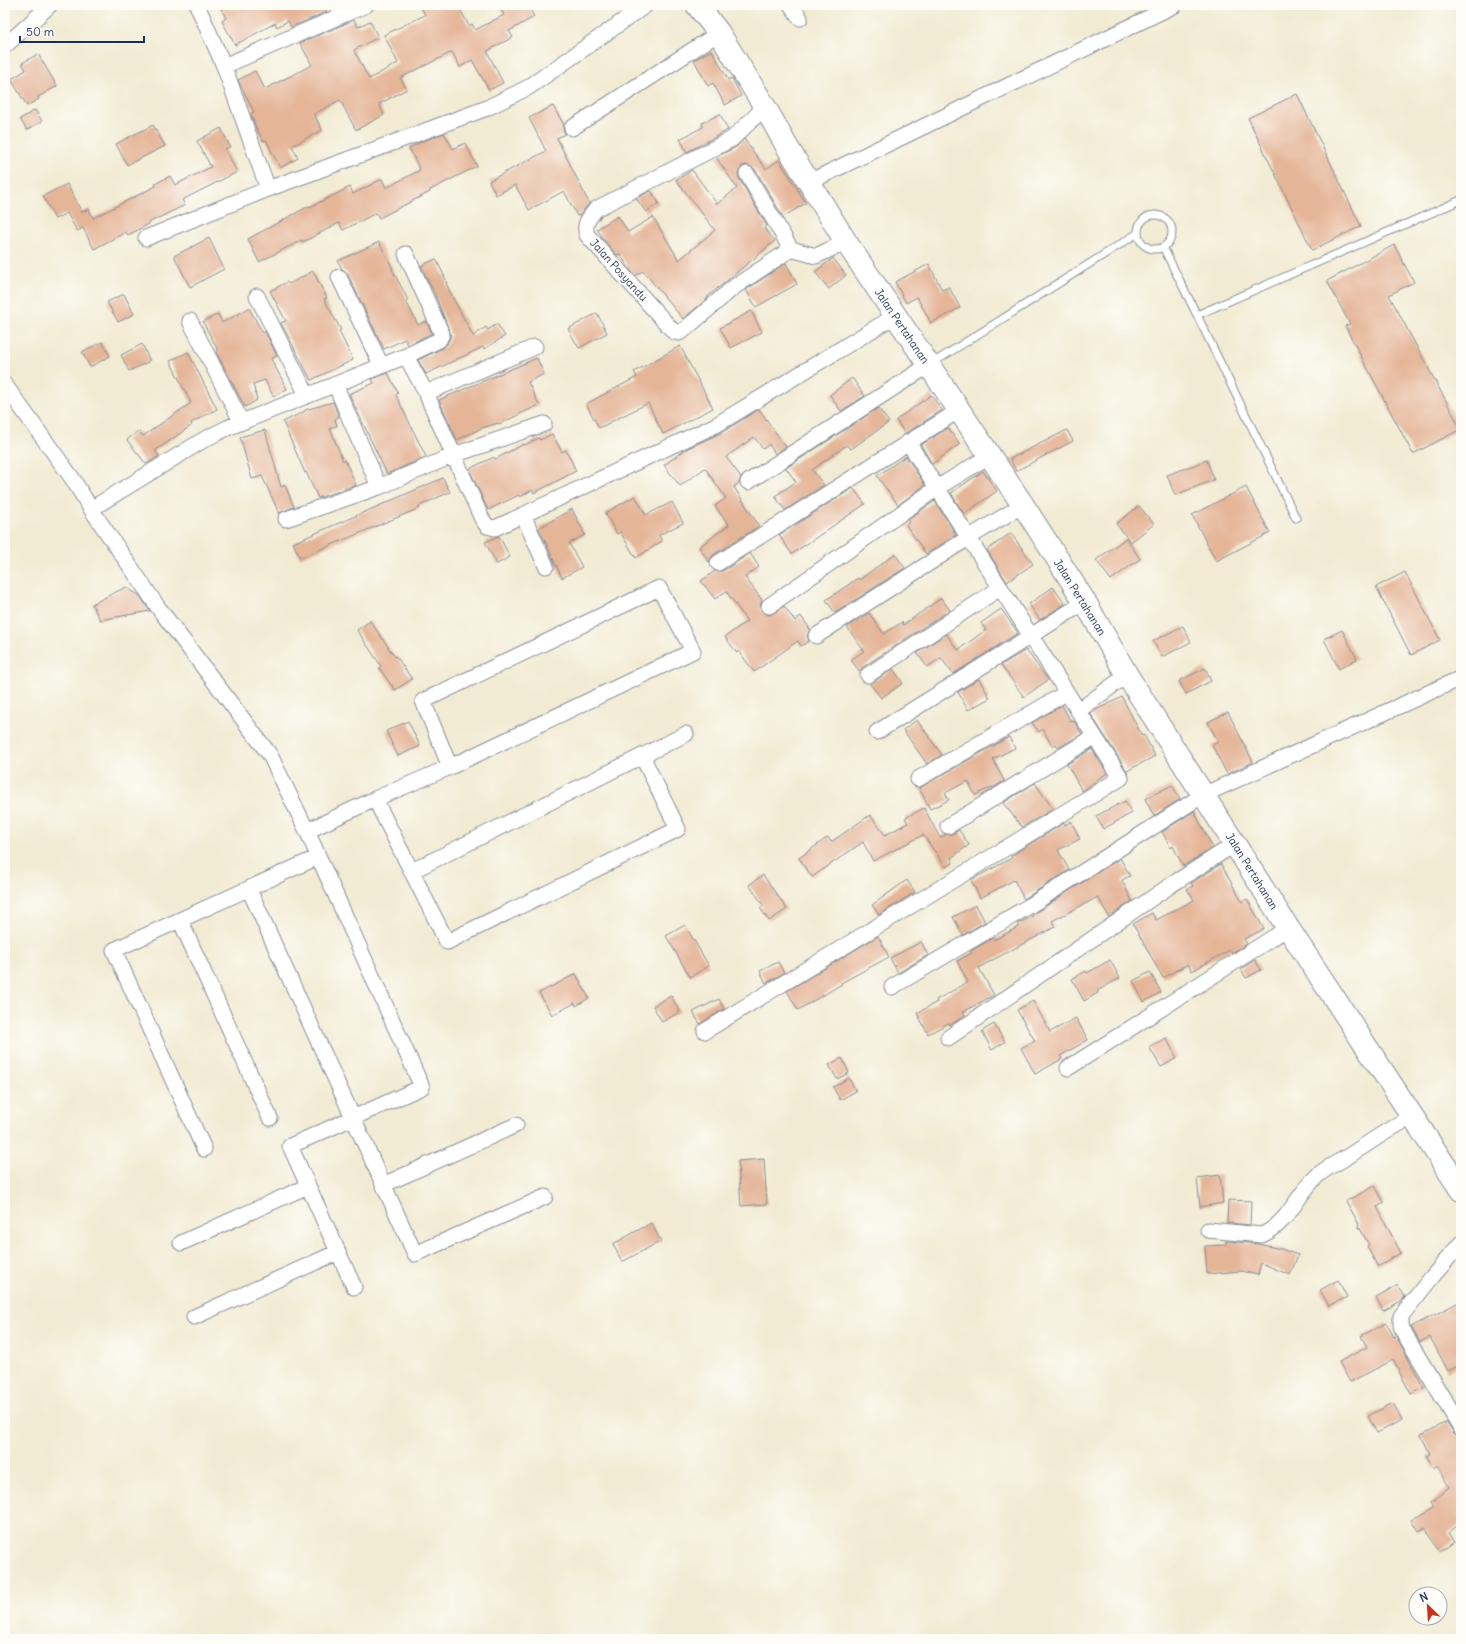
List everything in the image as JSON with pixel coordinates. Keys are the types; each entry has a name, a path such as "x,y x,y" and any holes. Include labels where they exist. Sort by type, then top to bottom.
{"main road":[{"name":"Jalan Pertahanan","path":"697,5 719,34 765,107 846,242 1085,602 1127,675 1288,928 1461,1190"}],"street":[{"path":"5,46 50,5"},
{"path":"197,5 224,66 268,189"},
{"path":"224,66 366,5"},
{"path":"146,238 268,189 487,108 529,87 646,5"},
{"path":"791,5 800,18"},
{"path":"809,182 1175,5"},
{"path":"572,128 719,34"},
{"name":"Jalan Posyandu","path":"765,107 732,139 596,209 588,218 585,228 587,235 674,332 679,333 734,287 791,249"},
{"path":"747,174 791,249 816,256 846,242"},
{"path":"91,509 206,439 241,421 406,356 439,340 442,334 406,254"},
{"path":"339,277 381,365"},
{"path":"257,296 307,395"},
{"path":"406,356 426,393 482,520 487,526 495,528 716,425 895,316"},
{"path":"190,321 241,421"},
{"path":"426,393 535,347"},
{"path":"748,482 929,365"},
{"path":"5,384 72,478 91,509 160,610 270,755 307,831 422,1087 290,1146 354,1287"},
{"path":"335,384 379,487"},
{"path":"718,563 958,411"},
{"path":"286,519 379,487 454,455 544,424"},
{"path":"705,1031 1121,778 908,442"},
{"path":"769,606 936,488 989,456"},
{"path":"816,636 968,538 1022,506"},
{"path":"523,514 546,566"},
{"path":"307,831 376,799 450,768 693,652 660,588 423,701 450,768"},
{"path":"868,675 1000,588"},
{"path":"877,732 1085,602"},
{"path":"1078,711 1127,675"},
{"path":"892,987 1031,905 1203,794 1461,678"},
{"path":"918,779 1066,693"},
{"path":"412,871 686,734"},
{"path":"948,826 1094,737"},
{"path":"376,799 447,942 678,830 642,756"},
{"path":"948,1038 1171,885 1235,844"},
{"path":"204,1149 114,950 318,857"},
{"path":"249,889 415,1254 545,1197"},
{"path":"180,920 270,1118"},
{"path":"1068,1068 1288,928"},
{"path":"1208,1230 1262,1235 1270,1232 1278,1226 1290,1212 1305,1188 1319,1174 1412,1116"},
{"path":"383,1185 516,1125"},
{"path":"181,1244 308,1186"},
{"path":"1461,1243 1432,1276 1401,1316 1401,1326 1405,1335 1461,1428"},
{"path":"194,1317 338,1252"}],"lane":[{"path":"1197,315 1461,200"},
{"path":"1153,214 1160,215 1166,218 1170,224 1172,237 1163,247 1156,249 1149,248 1139,239 1138,226 1147,216 1153,214"},
{"path":"929,365 1138,233"},
{"path":"1163,247 1296,518"}],"building":[{"path":"219,5 323,5 327,12 291,27 288,21 277,27 275,23 235,45 222,21 226,18"},
{"path":"420,5 458,5 469,26 472,24 475,30 504,15 499,5 528,5 534,17 509,31 513,37 487,51 503,83 489,90 472,60 460,67 452,52 400,78 407,89 379,104 384,115 356,130 340,100 314,114 322,130 292,146 298,158 280,168 266,140 263,141 255,125 251,113 254,112 238,80 255,71 265,89 312,65 300,43 354,20 358,27 370,21 378,37 354,50 369,79 398,63 384,35 425,15"},
{"path":"712,50 728,80 732,78 741,96 725,105 713,83 708,86 694,60"},
{"path":"38,54 57,86 38,97 39,99 27,106 11,79 26,70 22,63"},
{"path":"1297,94 1361,226 1312,250 1248,118"},
{"path":"553,106 564,125 563,129 565,134 557,138 589,203 581,214 577,216 564,191 529,210 515,185 496,195 489,181 546,151 529,118"},
{"path":"35,110 42,121 27,130 20,119"},
{"path":"720,114 728,130 687,152 680,139 703,127 702,123"},
{"path":"153,125 165,146 127,165 116,144"},
{"path":"221,128 230,147 225,149 237,172 182,200 185,205 148,223 149,224 128,235 126,232 94,249 83,228 77,231 67,213 55,219 43,196 67,184 82,212 89,209 93,218 156,186 155,184 170,176 175,185 211,167 197,141"},
{"path":"444,133 453,149 465,143 477,166 379,218 376,213 343,230 339,223 303,242 302,240 259,262 248,239 309,206 310,207 350,187 353,194 382,179 386,188 420,170 409,148"},
{"path":"744,139 766,169 779,160 806,203 783,217 755,169 747,165 742,166 738,174 739,178 767,226 764,228 775,241 707,297 708,298 683,319 643,271 635,276 620,254 617,255 597,229 618,216 628,232 653,217 679,260 715,230 676,180 692,170 717,204 737,188 716,157 736,147"},
{"path":"651,191 659,203 646,212 636,198"},
{"path":"209,238 224,269 190,287 174,256"},
{"path":"379,242 408,300 406,301 418,325 426,321 432,333 408,345 405,339 384,349 347,273 342,269 338,261"},
{"path":"1394,245 1414,282 1389,295 1461,429 1413,454 1345,326 1350,324 1327,281"},
{"path":"833,258 846,275 829,289 815,272"},
{"path":"436,259 453,298 473,336 486,327 488,330 497,324 505,336 484,349 483,347 426,374 418,360 443,348 447,344 451,335 434,292 421,266"},
{"path":"786,263 797,284 756,307 746,290"},
{"path":"929,264 942,290 949,287 960,308 931,323 917,297 906,303 895,282"},
{"path":"313,271 327,298 324,299 341,330 339,331 353,360 311,380 281,323 286,321 270,291 287,282 289,284"},
{"path":"124,294 134,314 118,322 107,302"},
{"path":"249,308 263,333 265,331 277,356 271,359 287,389 273,396 265,380 253,384 257,400 245,407 216,352 218,350 203,322 218,314 222,323"},
{"path":"751,311 762,332 731,348 720,328"},
{"path":"597,313 607,333 579,348 568,329"},
{"path":"102,342 110,356 90,367 82,352"},
{"path":"142,344 150,361 129,371 121,355"},
{"path":"680,346 713,408 663,434 648,403 599,428 586,404 637,377 634,372"},
{"path":"188,352 217,409 191,423 192,425 155,451 159,456 146,464 127,440 138,431 143,436 191,403 170,361"},
{"path":"537,358 544,374 528,382 539,405 499,424 498,423 482,428 457,440 439,400"},
{"path":"388,373 398,393 396,395 426,457 387,474 349,394 374,383 372,379"},
{"path":"852,378 865,396 841,411 830,395"},
{"path":"931,395 942,410 905,434 896,420"},
{"path":"333,402 339,417 335,419 337,426 330,428 343,461 345,460 356,485 318,498 306,472 305,473 283,422 305,410"},
{"path":"878,408 889,422 851,449 847,445 812,470 824,485 785,510 775,496 796,482 786,468"},
{"path":"759,409 786,447 775,454 769,444 763,449 754,437 726,457 741,477 739,483 734,487 759,526 713,555 709,562 699,547 729,525 715,506 726,498 705,468 680,486 664,465 688,448 721,433"},
{"path":"948,428 960,444 932,464 921,445"},
{"path":"265,430 281,487 285,485 294,507 279,513 262,476 252,479 240,437"},
{"path":"1067,430 1073,441 1016,471 1010,459"},
{"path":"552,434 562,452 566,450 576,471 534,493 532,490 520,497 519,495 488,510 469,469 494,457 495,459 524,444 525,445 539,438 540,440"},
{"path":"906,456 925,485 898,505 877,476"},
{"path":"1207,460 1214,480 1175,495 1167,475"},
{"path":"983,471 997,491 964,514 951,493"},
{"path":"443,478 450,492 419,506 420,508 300,558 293,543"},
{"path":"1246,487 1270,533 1216,561 1192,515"},
{"path":"853,488 865,504 792,554 779,535"},
{"path":"635,496 646,515 672,502 683,523 659,535 662,541 636,558 620,532 617,534 605,513"},
{"path":"935,501 956,535 926,554 906,525 910,522 908,519"},
{"path":"1139,506 1154,524 1131,542 1116,524"},
{"path":"572,509 585,535 569,543 582,567 562,578 539,528"},
{"path":"1011,533 1033,564 1007,582 987,550"},
{"path":"499,536 510,557 497,564 485,542"},
{"path":"1126,538 1140,559 1111,580 1096,560"},
{"path":"750,553 759,567 745,577 762,600 760,606 762,611 770,615 784,606 795,621 801,616 810,629 807,636 809,641 801,646 798,641 754,672 739,651 737,653 725,637 747,621 726,591 715,599 701,581 715,571 723,571"},
{"path":"895,554 905,568 835,613 826,600 858,578 859,580"},
{"path":"1405,572 1440,640 1411,655 1376,587"},
{"path":"126,587 140,596 150,611 100,620 92,604"},
{"path":"1053,587 1065,604 1040,620 1029,604"},
{"path":"941,598 950,610 863,667 860,672 851,660 864,651 847,627 869,613 884,634 902,622 903,625"},
{"path":"1001,609 1018,633 953,674 941,658 927,667 917,653 946,634 958,650 986,630 981,623"},
{"path":"370,621 412,679 395,690 379,668 381,666 357,630"},
{"path":"1183,626 1191,642 1162,657 1153,641"},
{"path":"1342,630 1357,659 1339,669 1324,639"},
{"path":"1026,650 1048,680 1024,697 1001,665"},
{"path":"1205,668 1211,681 1186,694 1179,681"},
{"path":"893,669 903,683 881,698 870,684"},
{"path":"979,679 990,698 968,710 958,692"},
{"path":"1122,697 1142,736 1144,735 1155,756 1127,771 1090,713"},
{"path":"1062,705 1071,722 1074,721 1082,734 1058,748 1056,744 1052,746 1043,729 1039,732 1032,723"},
{"path":"1228,712 1253,762 1227,774 1212,745 1218,742 1208,722"},
{"path":"917,720 942,755 927,764 903,730"},
{"path":"408,721 420,746 398,756 386,731"},
{"path":"1009,737 1015,748 993,759 1004,781 993,788 992,787 975,795 968,781 945,793 949,800 930,809 919,788"},
{"path":"1092,749 1107,773 1082,791 1067,764"},
{"path":"1035,783 1053,809 1022,827 1003,803"},
{"path":"1172,785 1180,799 1154,816 1145,799"},
{"path":"1125,801 1132,813 1103,829 1096,816"},
{"path":"924,808 940,838 946,834 952,834 959,830 969,845 951,858 953,863 946,867 923,835 873,861 863,842 812,877 799,858 828,837 831,842 870,815 885,835 908,823 905,818"},
{"path":"1194,811 1213,848 1183,866 1173,846 1171,848 1162,832"},
{"path":"1071,821 1080,839 1058,850 1069,870 1024,899 1014,880 980,898 971,880 1012,858 1011,856 1064,823 1065,825"},
{"path":"1120,858 1130,876 1122,880 1132,901 1109,917 1098,897 1052,921 1055,927 979,968 994,995 963,1012 965,1015 950,1025 949,1023 928,1034 917,1013 937,1002 936,1000 968,982 957,961 972,953 971,951 993,938 994,940 1018,927 1017,924 1033,916 1032,915"},
{"path":"1221,864 1242,902 1247,899 1264,929 1244,939 1247,944 1232,953 1230,950 1192,971 1188,964 1163,978 1133,924 1152,913 1156,920 1194,900 1187,889 1193,886 1191,883"},
{"path":"763,875 787,909 769,921 760,908 764,906 749,885"},
{"path":"907,880 915,892 879,915 872,905"},
{"path":"976,905 985,922 963,935 953,917"},
{"path":"685,925 709,966 690,977 666,936"},
{"path":"878,936 889,957 841,983 842,984 798,1010 787,991"},
{"path":"921,942 928,955 898,973 890,958"},
{"path":"1110,960 1120,978 1097,991 1098,993 1084,1001 1072,979 1086,971 1087,973"},
{"path":"1255,960 1261,970 1246,978 1241,969"},
{"path":"778,962 784,973 766,983 760,971"},
{"path":"1150,972 1161,992 1144,1002 1133,981"},
{"path":"576,974 589,998 576,1006 575,1003 552,1015 539,993"},
{"path":"671,996 680,1012 662,1022 653,1006"},
{"path":"719,999 724,1009 700,1024 693,1012"},
{"path":"1033,1001 1050,1032 1076,1018 1088,1040 1060,1056 1062,1059 1035,1074 1021,1048 1035,1041 1017,1010"},
{"path":"994,1024 1005,1042 992,1050 982,1031"},
{"path":"1166,1038 1177,1058 1161,1067 1149,1047"},
{"path":"842,1058 849,1073 837,1079 829,1065"},
{"path":"849,1078 856,1091 840,1100 833,1087"},
{"path":"764,1159 767,1204 741,1206 738,1161"},
{"path":"1220,1175 1223,1203 1200,1207 1197,1178"},
{"path":"1375,1186 1384,1203 1377,1207 1401,1253 1377,1266 1367,1246 1369,1245 1358,1225 1359,1224 1346,1201"},
{"path":"1228,1200 1251,1201 1250,1225 1227,1223"},
{"path":"651,1223 661,1241 622,1262 613,1244"},
{"path":"1226,1241 1258,1244 1281,1249 1298,1255 1290,1275 1261,1263 1258,1275 1241,1271 1207,1274 1205,1246 1226,1245"},
{"path":"1338,1280 1347,1297 1329,1306 1320,1290"},
{"path":"1398,1285 1405,1297 1401,1301 1383,1311 1376,1297"},
{"path":"1461,1301 1461,1364 1448,1371 1430,1337 1420,1342 1411,1327"},
{"path":"1386,1323 1394,1337 1396,1336 1424,1388 1411,1394 1393,1360 1350,1382 1339,1362 1367,1347 1361,1336"},
{"path":"1393,1403 1402,1420 1377,1433 1368,1416"},
{"path":"1447,1422 1454,1433 1461,1437 1461,1523 1448,1533 1454,1541 1440,1551 1424,1529 1418,1532 1411,1520 1434,1507 1431,1502 1449,1487 1438,1466 1433,1469 1426,1456 1430,1454 1421,1435"}]}
